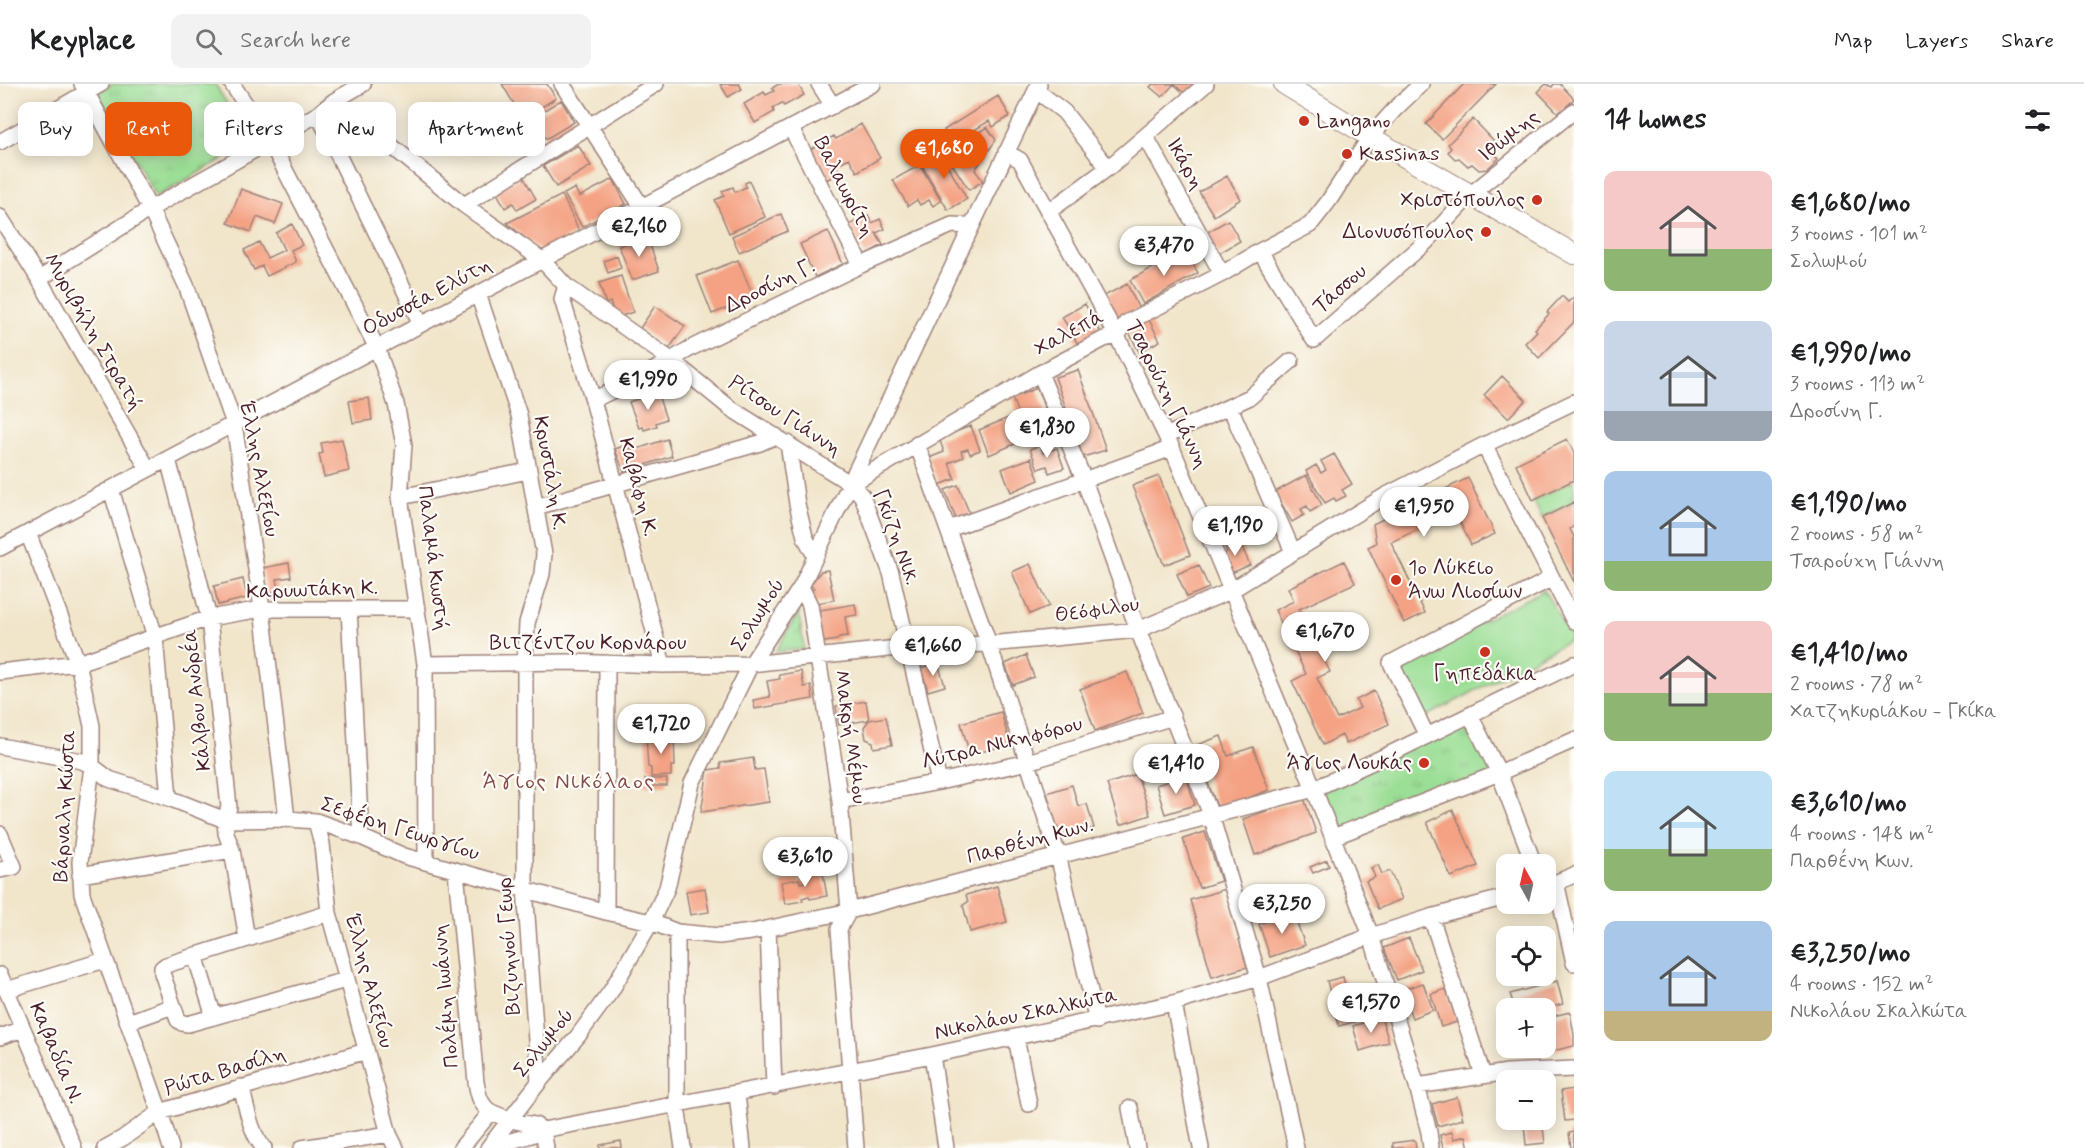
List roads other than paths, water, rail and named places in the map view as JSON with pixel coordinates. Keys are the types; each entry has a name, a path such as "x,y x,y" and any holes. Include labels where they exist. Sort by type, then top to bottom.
{"main road":[{"path":"1284,84 1370,137 1574,254"}],"street":[{"path":"0,142 84,88 101,84"},
{"name":"Παλαμά Κωστή","path":"232,84 244,102"},
{"path":"333,102 363,84"},
{"path":"562,84 642,207"},
{"path":"464,205 656,84"},
{"path":"819,84 832,106"},
{"name":"Οδυσσέα Ελύτη","path":"4,542 28,533 44,520 148,470 873,84"},
{"path":"1048,212 1108,168 1206,84"},
{"name":"Χαλεπά","path":"851,484 1040,373 1104,339 1117,336 1126,323 1222,274 1310,225 1328,202 1370,137 1421,84"},
{"path":"1037,87 1064,112 1108,168"},
{"name":"Σολωμού","path":"488,1148 578,1036 610,991 651,922 666,888 692,783 751,664 801,587 1037,87"},
{"name":"Έλλης Αλεξίου","path":"84,88 150,209 186,285 234,424 262,609 287,819"},
{"name":"Ιθώμης","path":"1471,194 1574,111"},
{"name":"Βαλαωρίτη","path":"791,128 861,265"},
{"name":"Ικάρη","path":"1146,137 1222,274"},
{"name":"Ρίτσου Γιάννη","path":"396,150 464,205 542,260 566,286 671,360 730,408 851,484"},
{"name":"Τσαρούχη Γιάννη","path":"1006,152 1020,160 1117,336 1169,442 1314,789 1371,936 1417,1086 1430,1132 1431,1148"},
{"path":"39,279 150,209 244,156"},
{"name":"Παλαμά Κωστή","path":"278,156 377,348 396,404 404,445 400,497 425,664 426,862"},
{"path":"339,156 421,324"},
{"name":"Τάσσου","path":"1260,251 1314,340 1426,242 1471,194"},
{"name":"Μυριβήλη Στρατή","path":"0,217 39,279 148,470"},
{"name":"Δροσίνη Γ.","path":"594,400 649,373 691,348 861,265 951,225 971,226"},
{"name":"Καβάφη Κ.","path":"566,286 562,299 594,400 663,665"},
{"name":"Κρυστάλη Κ.","path":"478,294 519,415 543,554 542,574 527,623 525,663"},
{"path":"949,529 1084,480 1169,442 1250,397 1291,361"},
{"path":"1040,373 1084,480 1138,630 1211,815 1259,978 1296,1148"},
{"name":"Θεόφιλου","path":"751,664 908,647 989,644 1138,630 1230,591 1384,496 1574,402"},
{"path":"1230,407 1293,552"},
{"path":"536,507 760,442 782,439 805,537 815,556"},
{"path":"916,444 949,529 989,644 1058,855 1097,1021"},
{"path":"1484,445 1574,621"},
{"name":"Κάλβου Ανδρέα","path":"168,459 210,618 229,807 225,820 226,833 232,850 247,939"},
{"path":"400,497 528,471"},
{"name":"Γκύζη Νικ.","path":"851,484 862,496 891,573 939,782"},
{"path":"111,489 155,637 169,798"},
{"name":"Βάρναλη Κώστα","path":"28,533 78,663 92,726 92,766 80,862 82,894 171,1148"},
{"path":"1427,736 1391,663 1552,578"},
{"name":"Μακρή Μέμου","path":"801,587 810,605 840,801 849,911 839,929 856,1148"},
{"name":"Καρυωτάκη Κ.","path":"0,672 78,663 210,618 262,609 417,609"},
{"path":"349,609 361,837"},
{"name":"Βιζυηνού Γεωρ","path":"525,663 525,888 539,1083"},
{"path":"606,663 606,912"},
{"name":"Βιτζέντζου Κορνάρου","path":"425,664 751,664"},
{"name":"Παρθένη Κων.","path":"651,922 677,932 719,936 768,929 849,911 1314,789 1574,664"},
{"path":"1470,715 1499,773 1530,854"},
{"name":"Λύτρα Νικηφόρου","path":"840,801 1028,762 1173,717"},
{"path":"1333,837 1499,773 1574,740"},
{"name":"Σεφέρη Γεωργίου","path":"0,746 82,761 108,779 169,798 225,820 316,821 404,856 606,912 651,922"},
{"name":"Έλλης Αλεξίου","path":"316,821 322,844 329,913 392,1141"},
{"path":"0,834 7,869"},
{"path":"80,875 232,850"},
{"name":"Πολέμη Ιωάννη","path":"456,871 476,1082 483,1107 491,1112"},
{"path":"1556,882 1574,875"},
{"name":"Νικολάου Σκαλκώτα","path":"493,1148 511,1139 532,1136 543,1130 932,1056 1174,1003 1259,978 1371,936 1496,900"},
{"path":"1556,904 1574,963"},
{"path":"329,913 166,964 162,968 162,973 182,1023 188,1024 346,980"},
{"path":"1431,917 1483,1075"},
{"path":"768,929 774,1087"},
{"path":"677,932 677,1106 683,1148"},
{"path":"195,955 214,1017"},
{"path":"6,990 105,960"},
{"name":"Καβαδία Ν.","path":"0,975 74,1148"},
{"path":"1174,1003 1202,1148"},
{"path":"128,1022 174,1006"},
{"path":"0,1037 23,1029"},
{"path":"1016,1038 1029,1104"},
{"name":"Ρώτα Βασίλη","path":"105,1148 160,1112 366,1051"},
{"path":"932,1056 946,1148"},
{"path":"1417,1086 1508,1072 1574,1069"},
{"path":"241,1087 252,1128 258,1142 264,1148"},
{"path":"737,1094 743,1148"},
{"path":"1130,1108 1137,1148"},
{"path":"461,1148 491,1112"},
{"name":"Νικολάου Σκαλκώτα","path":"491,1112 510,1120 536,1125 543,1130"},
{"path":"543,1130 546,1148"},
{"path":"302,1148 392,1141"}],"place":[{"name":"Langano","path":"1304,121"},
{"name":"Kassinas","path":"1347,154"},
{"name":"Χριστόπουλος","path":"1537,200"},
{"name":"Διονυσόπουλος","path":"1486,232"},
{"name":"1ο Λύκειο Άνω Λιοσίων","path":"1396,580"},
{"name":"Γηπεδάκια","path":"1485,652"},
{"name":"Άγιος Λουκάς","path":"1424,763"}],"district":[{"name":"Άγιος Νικόλαος","path":"569,782"}]}
